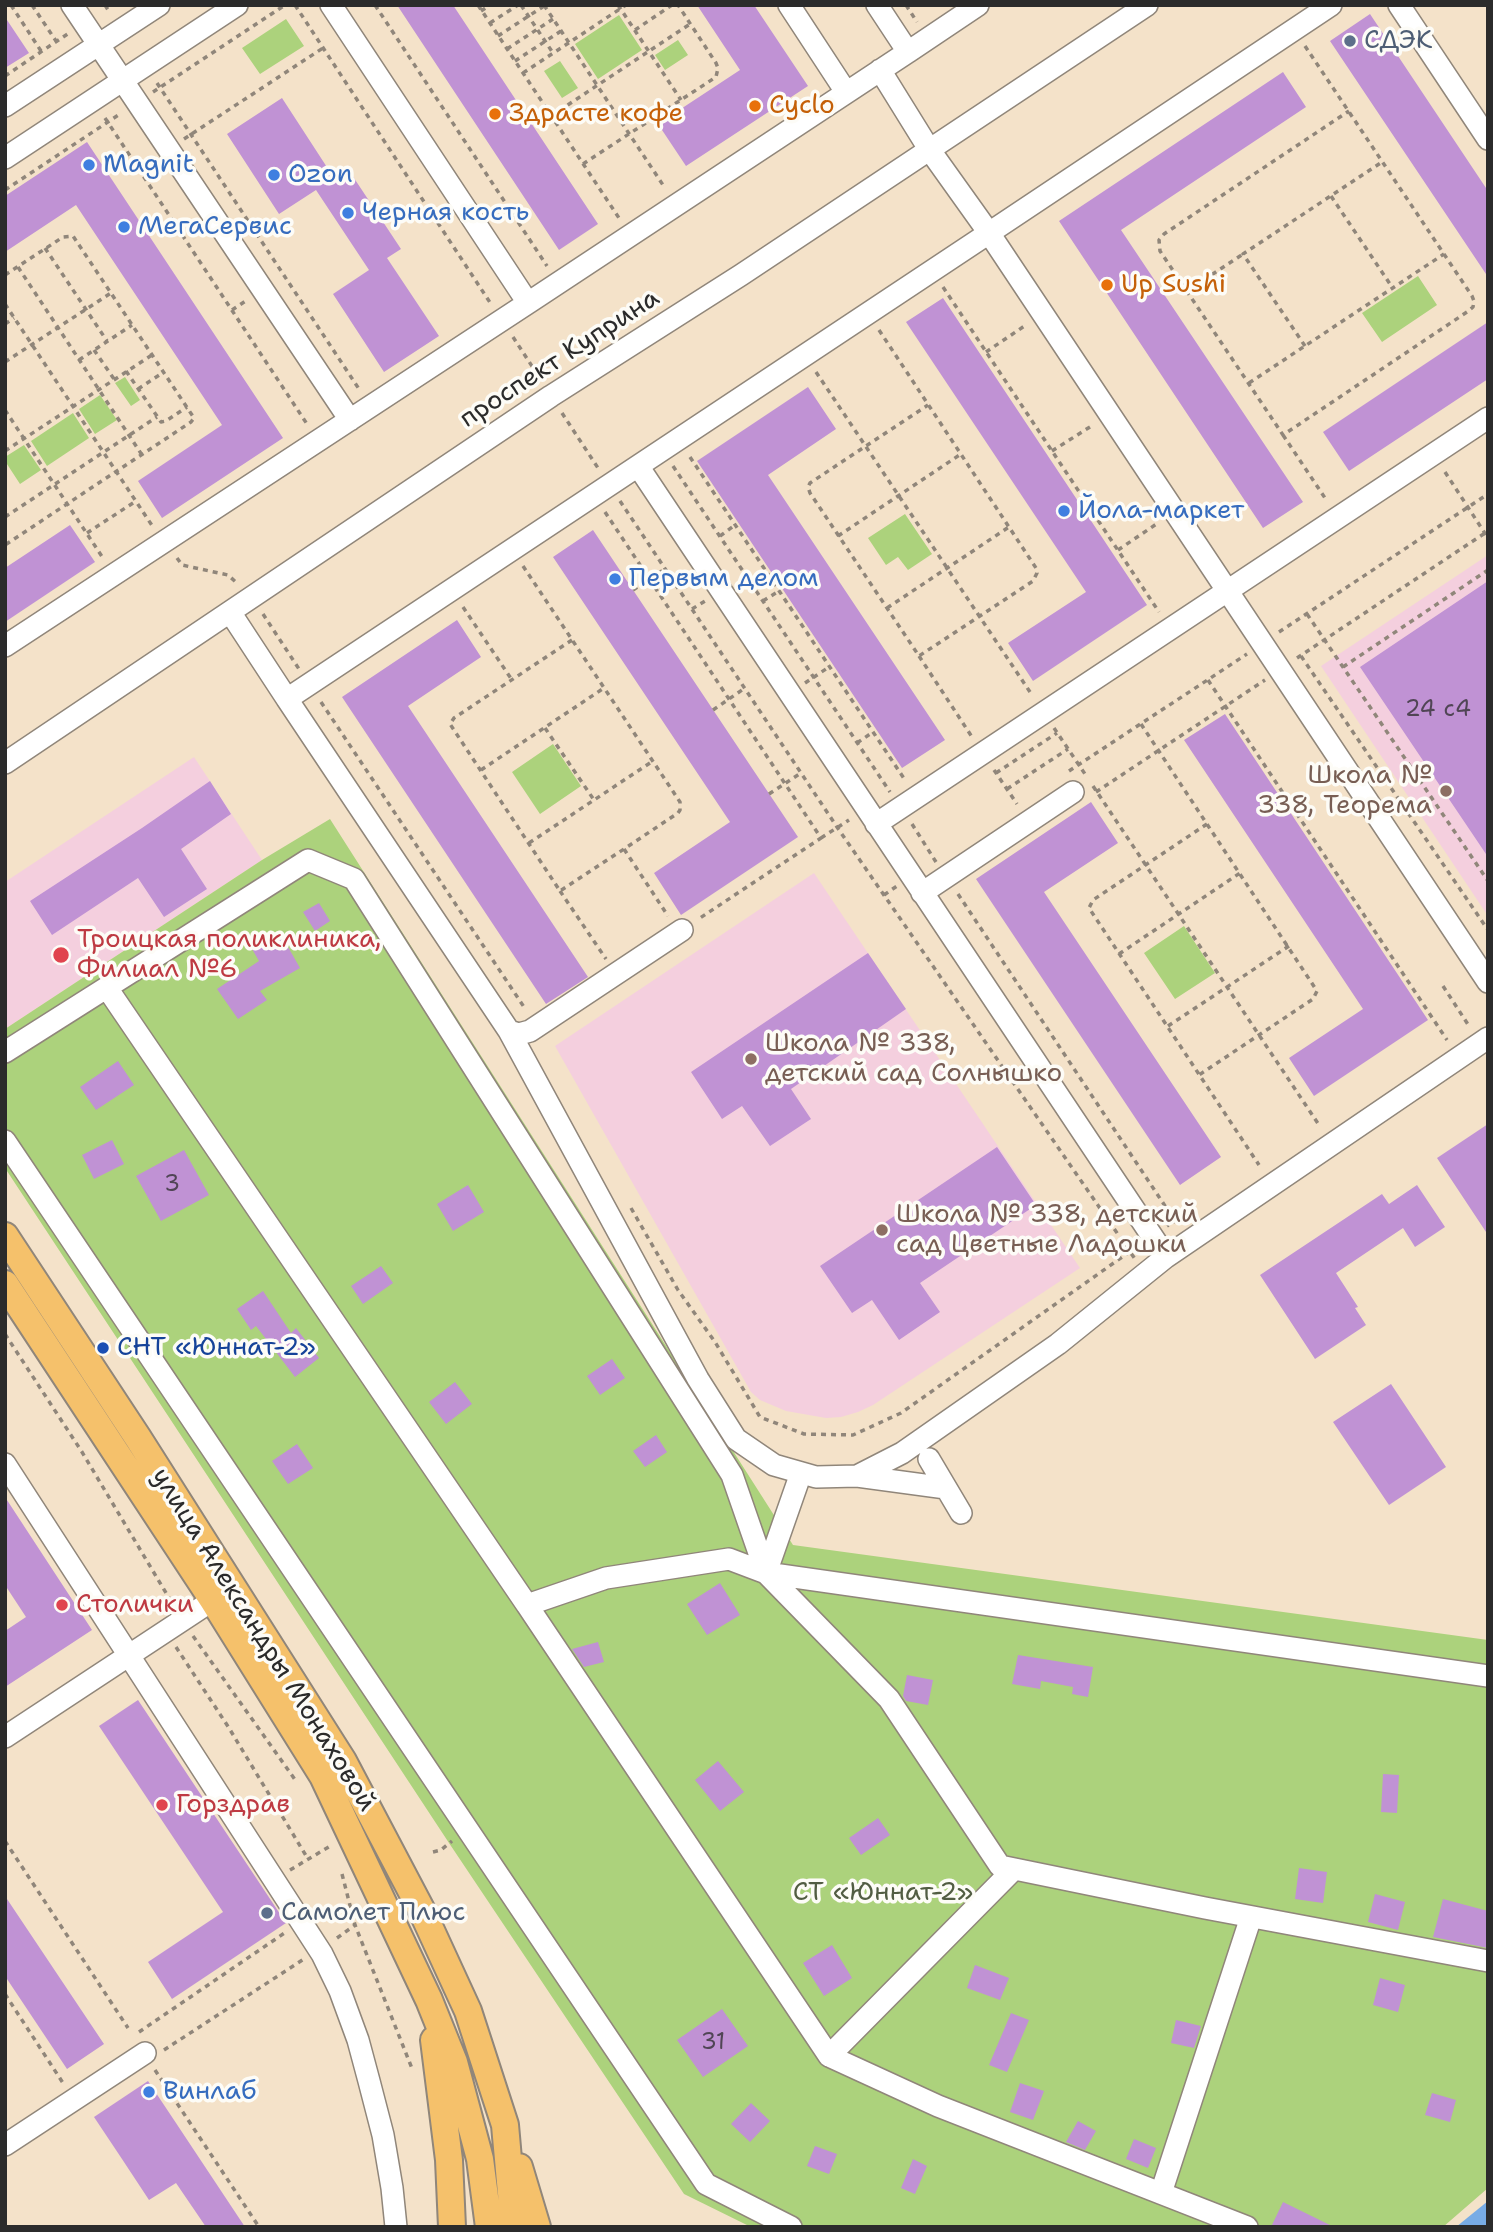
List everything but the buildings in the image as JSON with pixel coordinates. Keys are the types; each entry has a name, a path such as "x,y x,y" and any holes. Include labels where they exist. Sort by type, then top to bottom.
{"main road":[{"name":"улица Александры Монаховой","path":"5,1236 138,1438 343,1761 422,1911 463,2000 505,2125 514,2227"},
{"name":"улица Александры Монаховой","path":"5,1284 213,1600 323,1776 429,2000 454,2062 480,2159 489,2227"},
{"path":"429,2000 449,2160 452,2227"},
{"path":"505,2125 537,2227"}],"street":[{"path":"72,5 350,420"},
{"path":"5,106 159,5"},
{"path":"5,158 237,5"},
{"path":"331,5 528,303"},
{"path":"789,5 846,92"},
{"path":"877,5 908,52"},
{"path":"5,646 978,5"},
{"name":"проспект Куприна","path":"5,763 551,396 741,275 1147,5"},
{"path":"287,699 1331,5"},
{"path":"1399,5 1488,139"},
{"path":"880,70 929,149 989,233 1488,982"},
{"path":"876,824 1488,418"},
{"path":"638,466 1166,1257"},
{"path":"230,612 509,1031 698,1378 736,1439 774,1465 816,1477 858,1476 946,1488"},
{"path":"917,884 1071,782"},
{"path":"5,1052 308,860 354,879 732,1475 765,1573 889,1699 1000,1866 1488,1961"},
{"path":"509,1031 519,1034 530,1031 677,925"},
{"path":"107,988 527,1605 829,2056 938,2106 1247,2227"},
{"path":"858,1476 902,1453 1058,1344 1166,1257 1488,1038"},
{"path":"5,1141 706,2184 791,2227"},
{"path":"929,1459 961,1513"},
{"path":"5,1464 319,1949 340,1991 358,2040 388,2162 396,2227"},
{"path":"765,1573 801,1473"},
{"path":"527,1605 606,1578 729,1559 765,1573 1488,1676"},
{"path":"5,1737 213,1600"},
{"path":"829,2056 1014,1869"},
{"path":"1161,2193 1251,1917"},
{"path":"5,2145 147,2057"}],"path":[{"path":"11,5 46,58"},
{"path":"32,5 61,48"},
{"path":"105,5 107,8 112,5"},
{"path":"295,5 502,320"},
{"path":"374,5 558,283"},
{"path":"478,5 615,213"},
{"path":"481,11 490,5"},
{"path":"490,24 519,5 553,54"},
{"path":"523,73 626,5"},
{"path":"635,30 672,5"},
{"path":"583,164 716,77 716,63 678,5"},
{"path":"498,36 544,6 661,183"},
{"path":"620,7 681,100"},
{"path":"507,49 553,19"},
{"path":"5,76 84,23"},
{"path":"551,116 690,24"},
{"path":"515,61 561,31"},
{"path":"138,169 323,48"},
{"path":"1283,435 1473,307 1472,296 1311,54"},
{"path":"154,79 362,394"},
{"path":"1320,491 1160,251 1159,240 1164,234 1349,111"},
{"path":"102,114 310,428"},
{"path":"1187,291 1382,162"},
{"path":"1331,196 1392,288"},
{"path":"5,275 63,237 73,236 194,418 5,545"},
{"path":"46,248 107,341"},
{"path":"1243,254 1305,346"},
{"path":"1249,383 1444,254"},
{"path":"17,267 142,455"},
{"path":"943,288 1160,613"},
{"path":"5,362 111,293"},
{"path":"5,304 152,525"},
{"path":"5,324 15,318"},
{"path":"79,360 132,324"},
{"path":"986,352 1028,324"},
{"path":"878,330 1036,568 1036,577 919,656"},
{"path":"94,350 114,379"},
{"path":"5,451 152,355"},
{"path":"127,371 161,422 187,407"},
{"path":"138,389 164,372"},
{"path":"817,372 1318,1125"},
{"path":"928,405 808,487 965,726"},
{"path":"5,410 103,558"},
{"path":"5,517 157,417"},
{"path":"1052,451 1094,423"},
{"path":"838,536 961,454"},
{"path":"1096,792 1487,534 1433,454"},
{"path":"689,456 906,781"},
{"path":"674,467 890,792"},
{"path":"1071,782 1079,765 1488,494"},
{"path":"87,533 136,501"},
{"path":"621,502 801,773 1140,1266"},
{"path":"605,512 821,838 677,925 624,849"},
{"path":"1118,550 1160,522"},
{"path":"720,536 736,526"},
{"path":"887,608 1009,527"},
{"path":"183,565 228,575 251,598 533,1020"},
{"path":"523,566 680,802 680,810 560,891"},
{"path":"633,590 665,569"},
{"path":"1343,667 1488,570"},
{"path":"763,602 779,591"},
{"path":"463,607 512,680"},
{"path":"1307,614 1488,881"},
{"path":"572,640 451,720 452,728 608,963"},
{"path":"1301,656 1488,930"},
{"path":"1208,680 1447,1040"},
{"path":"480,771 604,688"},
{"path":"713,709 745,688"},
{"path":"1141,724 1315,986 1316,995 1313,999 1199,1075"},
{"path":"545,728 594,800"},
{"path":"857,743 873,732"},
{"path":"996,773 1057,733"},
{"path":"1007,789 1068,749"},
{"path":"529,843 653,761"},
{"path":"769,794 801,773"},
{"path":"884,895 917,884 936,860 909,820"},
{"path":"1207,824 1090,903 1092,913 1259,1165"},
{"path":"1119,954 1240,873"},
{"path":"953,887 1175,1221"},
{"path":"1167,1026 1289,946"},
{"path":"1443,986 1469,1026"},
{"path":"631,1207 678,1290 715,1342 760,1418 804,1434 853,1434 901,1413 1152,1236"},
{"path":"5,1334 82,1452 182,1620 297,1782"},
{"path":"176,1647 229,1728 308,1859"},
{"path":"331,1835 337,1855"},
{"path":"5,1841 128,2028"},
{"path":"274,1879 334,1843"},
{"path":"340,1867 355,1925 413,2071"},
{"path":"147,2057 355,1925"},
{"path":"259,2227 134,2036 289,1930"},
{"path":"5,1994 74,2100"}],"shaded area":[{"name":"Школа № 338, Теорема","path":"1488,555 1488,916 1321,666"},
{"name":"Троицкая поликлиника, Филиал №6","path":"194,757 262,860 5,1029 5,882"},
{"path":"814,873 1080,1268 873,1405 841,1417 826,1418 786,1411 760,1400 751,1392 555,1046"}],"green space":[{"path":"619,15 642,50 598,79 575,44"},
{"path":"286,19 304,46 260,74 242,48"},
{"path":"678,40 688,55 665,70 655,55"},
{"path":"560,61 578,88 562,98 544,71"},
{"path":"1418,276 1437,305 1382,342 1362,313"},
{"path":"125,377 140,400 131,406 115,383"},
{"path":"100,395 117,420 95,434 79,409"},
{"path":"73,413 89,438 47,466 31,441"},
{"path":"24,445 41,470 20,484 5,457"},
{"path":"905,514 932,554 908,570 898,557 886,565 868,538"},
{"path":"553,744 581,786 540,814 512,772"},
{"name":"СТ «Юннат-2»","path":"330,819 793,1545 1488,1640 1488,2188 1443,2227 751,2227 684,2194 449,1843 5,1168 5,1029 262,860"},
{"path":"1184,926 1215,973 1175,999 1144,953"}],"water":[{"path":"1488,2201 1488,2227 1456,2227"}],"place":[{"name":"СДЭК","path":"1350,41"},
{"name":"Cyclo","path":"755,106"},
{"name":"Здрасте кофе","path":"495,114"},
{"name":"Magnit","path":"89,165"},
{"name":"Ozon","path":"274,175"},
{"name":"Черная кость","path":"348,213"},
{"name":"МегаСервис","path":"124,227"},
{"name":"Up Sushi","path":"1107,285"},
{"name":"Йола-маркет","path":"1064,511"},
{"name":"Первым делом","path":"615,579"},
{"name":"Школа № 338, Теорема","path":"1446,791"},
{"name":"Троицкая поликлиника, Филиал №6","path":"61,955"},
{"name":"Школа № 338, детский сад Солнышко","path":"751,1059"},
{"name":"Школа № 338, детский сад Цветные Ладошки","path":"882,1230"},
{"name":"СНТ «Юннат-2»","path":"103,1348"},
{"name":"Столички","path":"62,1605"},
{"name":"Горздрав","path":"162,1805"},
{"name":"Самолет Плюс","path":"267,1913"},
{"name":"Винлаб","path":"149,2092"}]}
